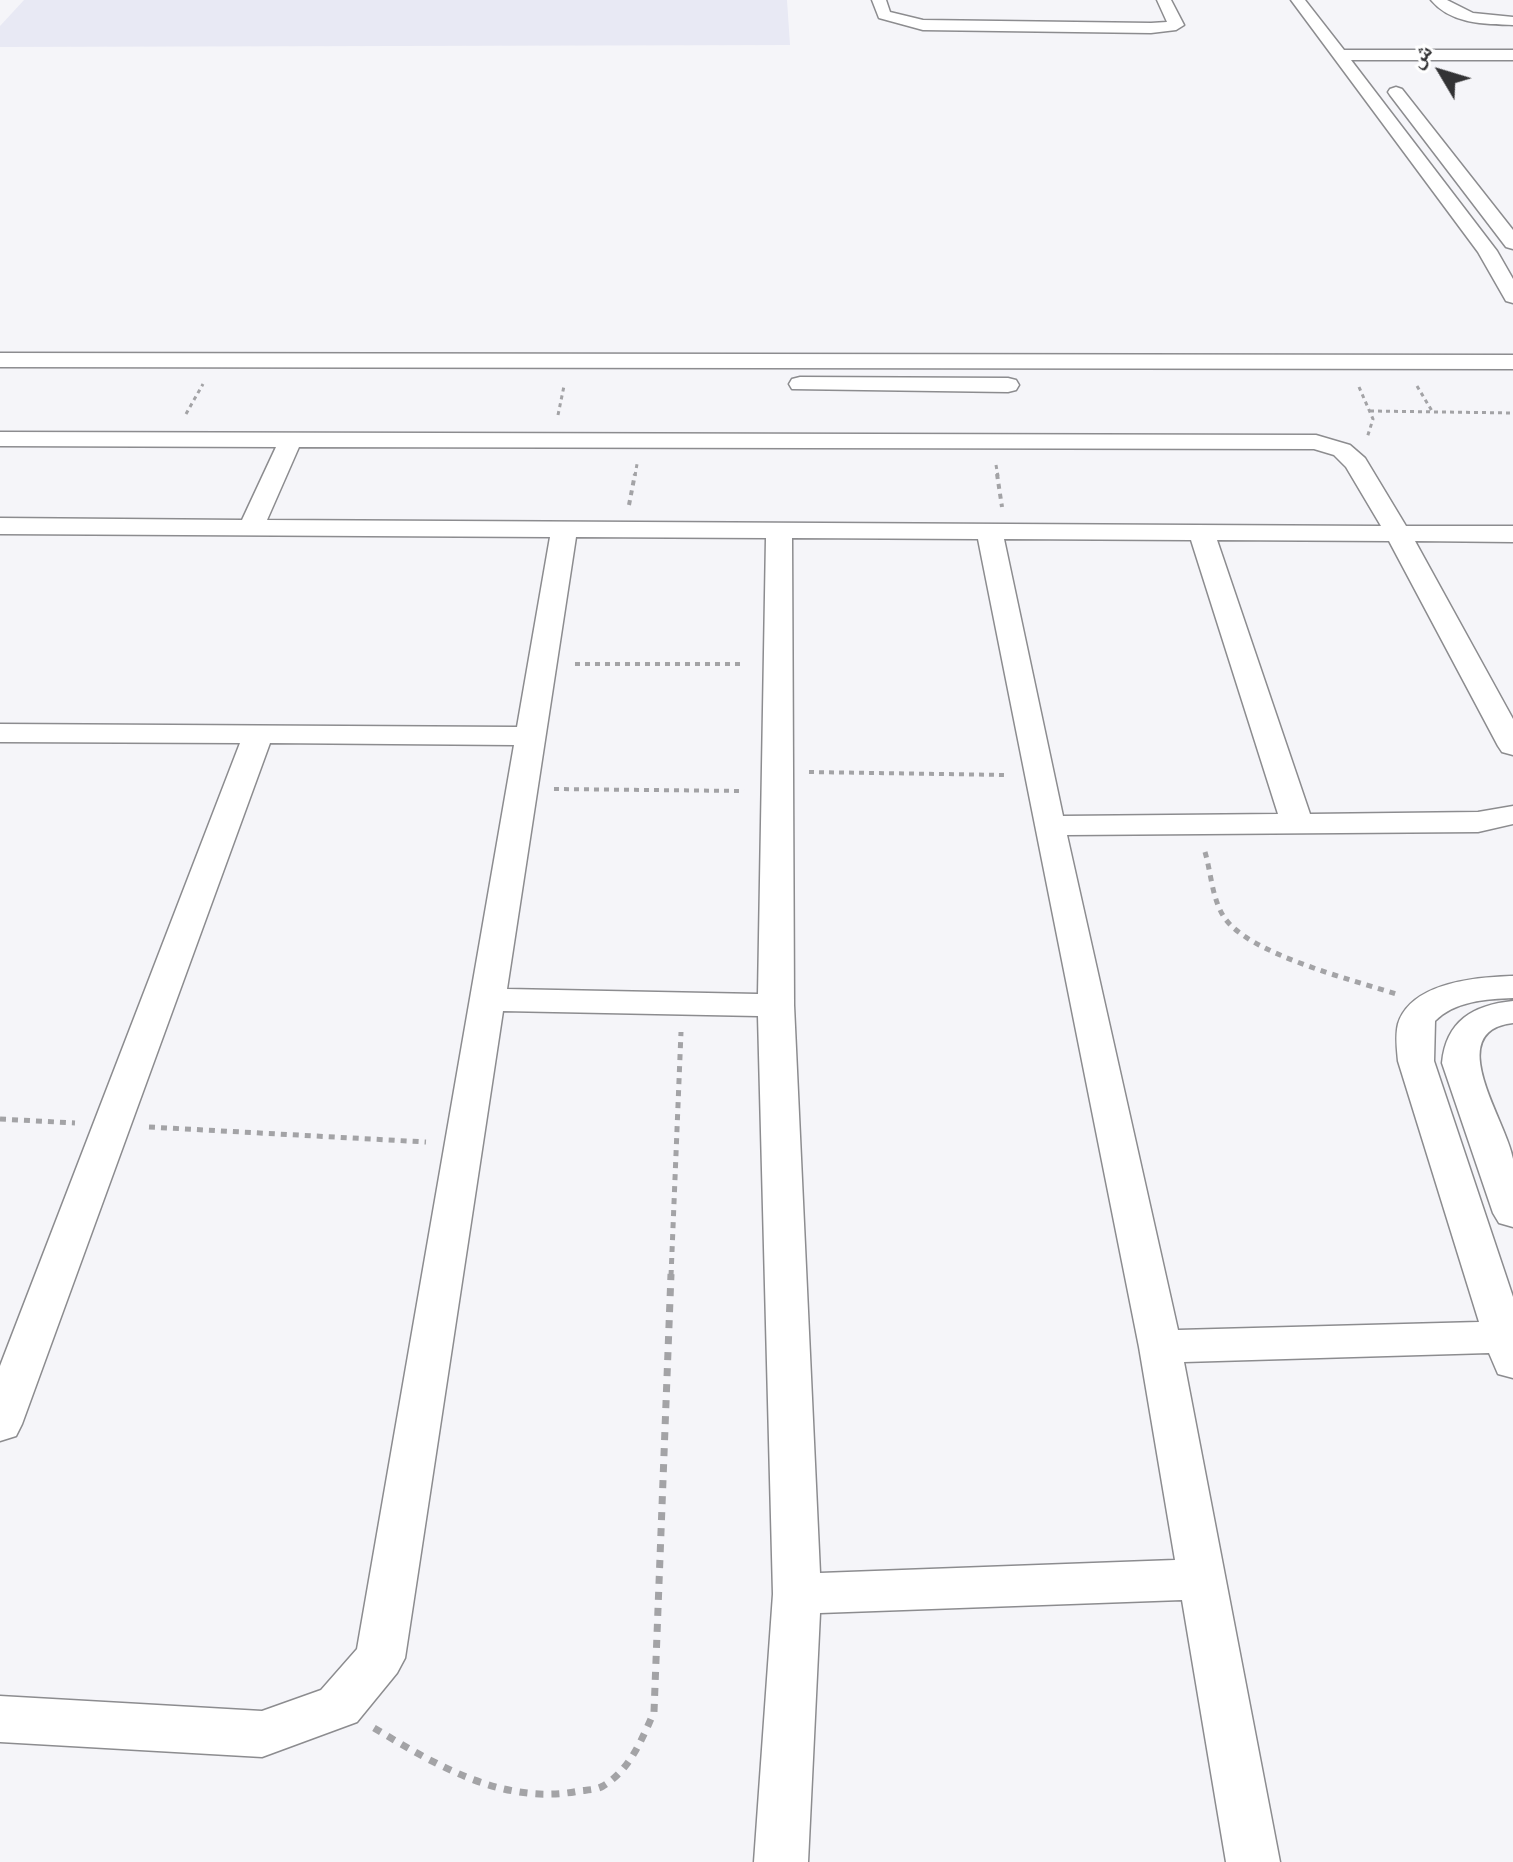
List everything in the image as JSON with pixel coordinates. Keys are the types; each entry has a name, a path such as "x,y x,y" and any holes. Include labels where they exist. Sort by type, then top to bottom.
{"street":[{"path":"879,0 884,15 923,25 1161,28 1176,25 1164,0"},
{"path":"1298,0 1487,251 1513,297"},
{"path":"1438,0 1446,9 1458,14 1513,21"},
{"path":"1350,33 1513,243"},
{"path":"1339,55 1377,68 1513,55"},
{"path":"0,360 1513,362"},
{"path":"862,384 852,375 857,365 865,360"},
{"path":"775,361 784,370 777,384 1025,385"},
{"path":"0,439 1316,442 1342,450 1356,463 1398,533 1513,746"},
{"path":"251,527 291,439"},
{"path":"0,526 1513,534"},
{"path":"0,1719 262,1734 339,1706 380,1658 564,529"},
{"path":"779,530 776,1005 797,1594 781,1862"},
{"path":"998,531 1049,826 1160,1347 1253,1862"},
{"path":"1201,532 1297,824"},
{"path":"3,739 258,735 531,736"},
{"path":"0,1424 258,735"},
{"path":"1049,826 1478,822 1513,815"},
{"path":"1160,1347 1508,1350 1416,1061 1414,1036 1419,1018 1432,1006 1463,992 1513,987"},
{"path":"487,1000 776,1005"},
{"path":"1511,1204 1460,1063 1460,1041 1475,1023 1500,1013 1513,1012"},
{"path":"797,1594 1202,1579"}],"path":[{"path":"552,439 565,384"},
{"path":"1342,450 1357,445 1374,430 1375,421 1358,386"},
{"path":"1417,386 1432,412"},
{"path":"1370,411 1513,413"},
{"path":"625,529 642,439"},
{"path":"993,440 998,531"},
{"path":"543,664 778,664"},
{"path":"522,789 1040,776"},
{"path":"1197,824 1225,919 1250,939 1284,956 1432,1006"},
{"path":"339,1706 437,1766 491,1786 550,1797 602,1787 637,1752 654,1712 682,1004"},
{"path":"0,1119 463,1145"}],"shaded area":[{"path":"24,0 787,0 790,45 0,47 0,26"}]}
